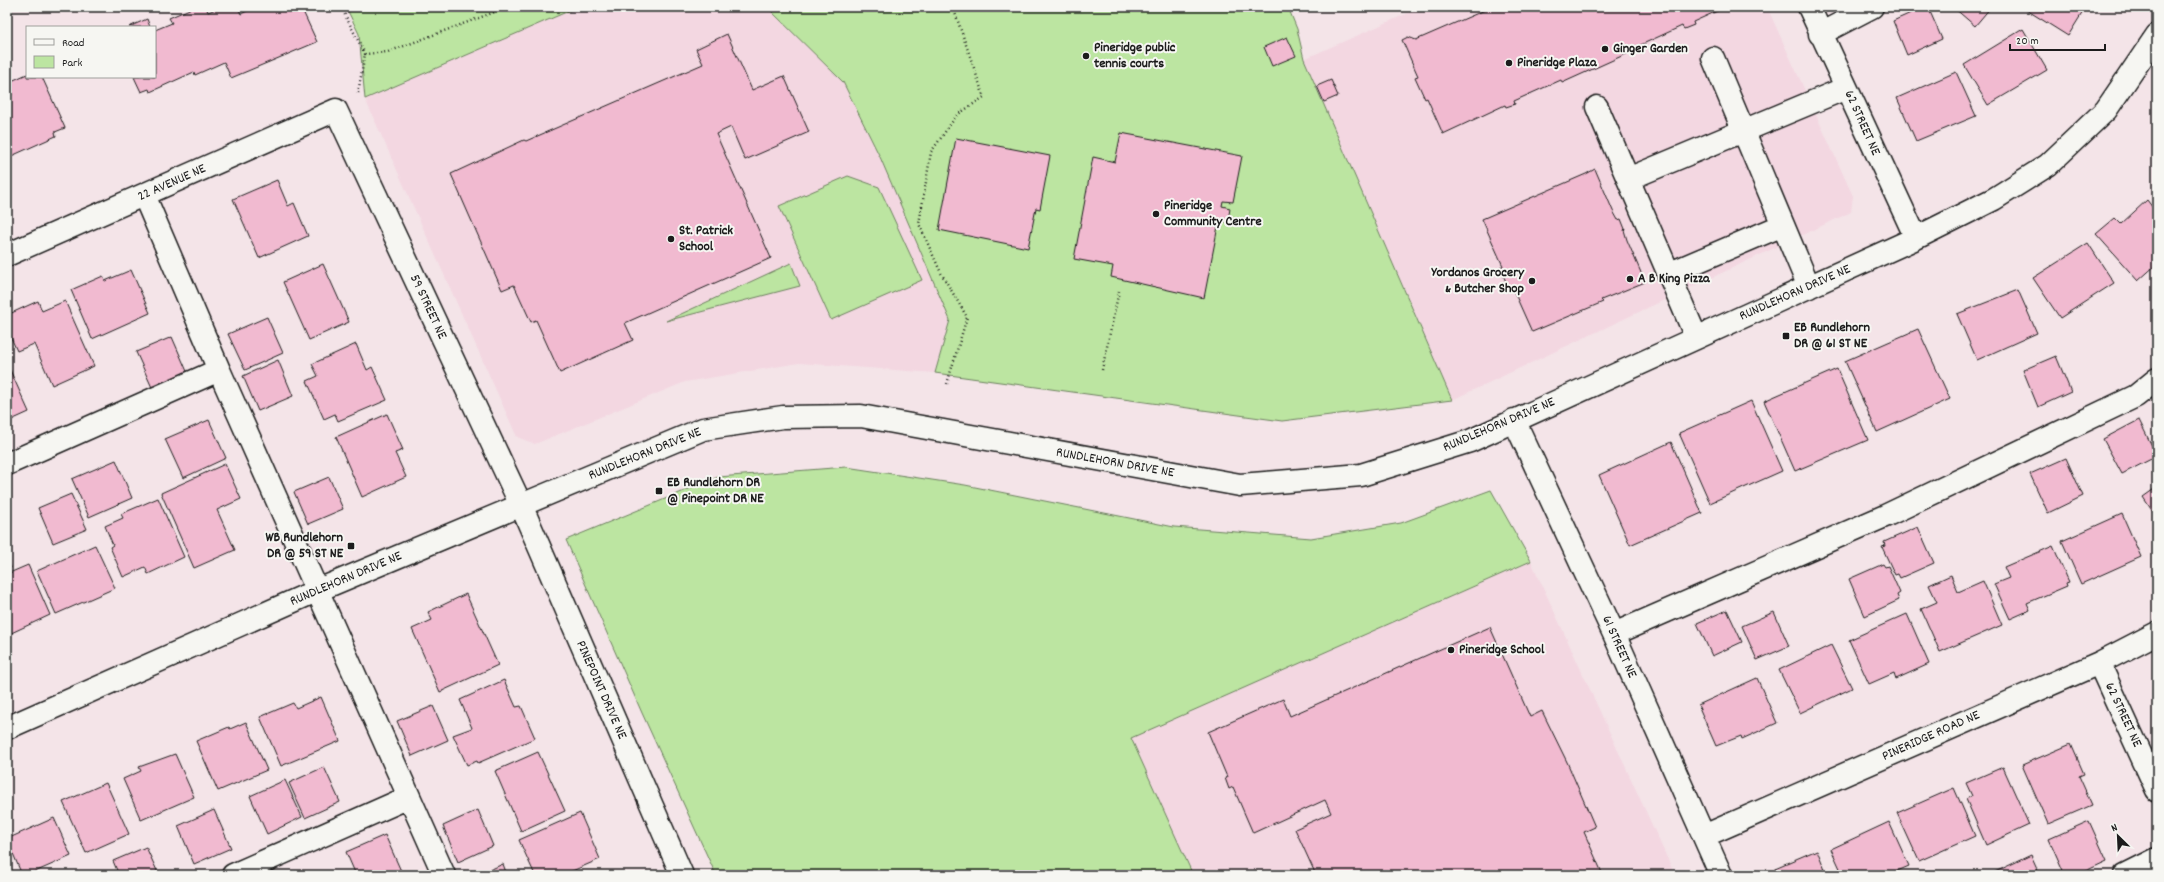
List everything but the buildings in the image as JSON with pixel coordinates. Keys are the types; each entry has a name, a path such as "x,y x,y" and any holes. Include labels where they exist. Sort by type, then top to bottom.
{"street":[{"name":"62 STREET NE","path":"1809,7 1820,34 1916,238"},
{"path":"1820,34 1872,7"},
{"name":"RUNDLEHORN DRIVE NE","path":"7,728 316,591 703,429 783,417 861,416 1240,485 1361,475 1464,443 1916,238 1994,200 2048,165 2106,110 2157,35"},
{"path":"1713,58 1809,287"},
{"path":"1628,179 1744,132 1846,88"},
{"path":"1597,107 1696,337"},
{"name":"22 AVENUE NE","path":"7,255 336,110"},
{"name":"59 STREET NE","path":"336,110 521,505"},
{"path":"144,195 316,591 444,875"},
{"path":"1668,274 1783,225"},
{"path":"7,464 219,370"},
{"path":"1614,634 1886,516 2136,396 2157,379"},
{"name":"61 STREET NE","path":"1514,420 1614,634 1721,875"},
{"name":"PINEPOINT DRIVE NE","path":"521,505 682,875"},
{"name":"PINERIDGE ROAD NE","path":"1704,836 2099,663 2157,633"},
{"name":"62 STREET NE","path":"2099,663 2157,790"},
{"path":"233,875 409,797"},
{"path":"2125,875 2157,858"}],"path":[{"path":"336,110 357,98 365,54 341,7"},
{"path":"365,54 388,52 508,7"},
{"path":"947,384 967,318 941,272 919,224 931,152 957,115 984,97 953,7"},
{"path":"1102,370 1119,292"}],"shaded area":[{"name":"St. Patrick School","path":"578,7 767,7 843,82 880,157 950,320 935,373 799,363 685,382 535,444 517,437 365,99"},
{"name":"Pineridge Plaza","path":"1422,7 1767,7 1853,196 1851,212 1452,400 1304,59"},
{"name":"Pineridge School","path":"1531,561 1675,875 1193,875 1131,738"}],"green space":[{"path":"346,7 578,7 365,99 359,34"},
{"path":"767,7 1288,7 1297,29 1304,59 1452,400 1282,421 935,373 950,320 880,157 843,82"},
{"path":"848,176 879,187 922,280 831,320 779,206"},
{"path":"791,263 800,286 666,321"},
{"path":"846,467 965,485 1174,527 1311,538 1401,523 1491,490 1531,561 1131,738 1193,875 716,875 642,713 566,540 718,477"}],"place":[{"name":"Ginger Garden","path":"1605,49"},
{"name":"Pineridge public tennis courts","path":"1086,56"},
{"name":"Pineridge Plaza","path":"1509,63"},
{"name":"Pineridge Community Centre","path":"1156,214"},
{"name":"St. Patrick School","path":"671,239"},
{"name":"A B King Pizza","path":"1630,279"},
{"name":"Yordanos Grocery & Butcher Shop","path":"1532,281"},
{"name":"EB Rundlehorn DR @ 61 ST NE","path":"1786,336"},
{"name":"EB Rundlehorn DR @ Pinepoint DR NE","path":"659,491"},
{"name":"WB Rundlehorn DR @ 59 ST NE","path":"351,546"},
{"name":"Pineridge School","path":"1451,650"}]}
